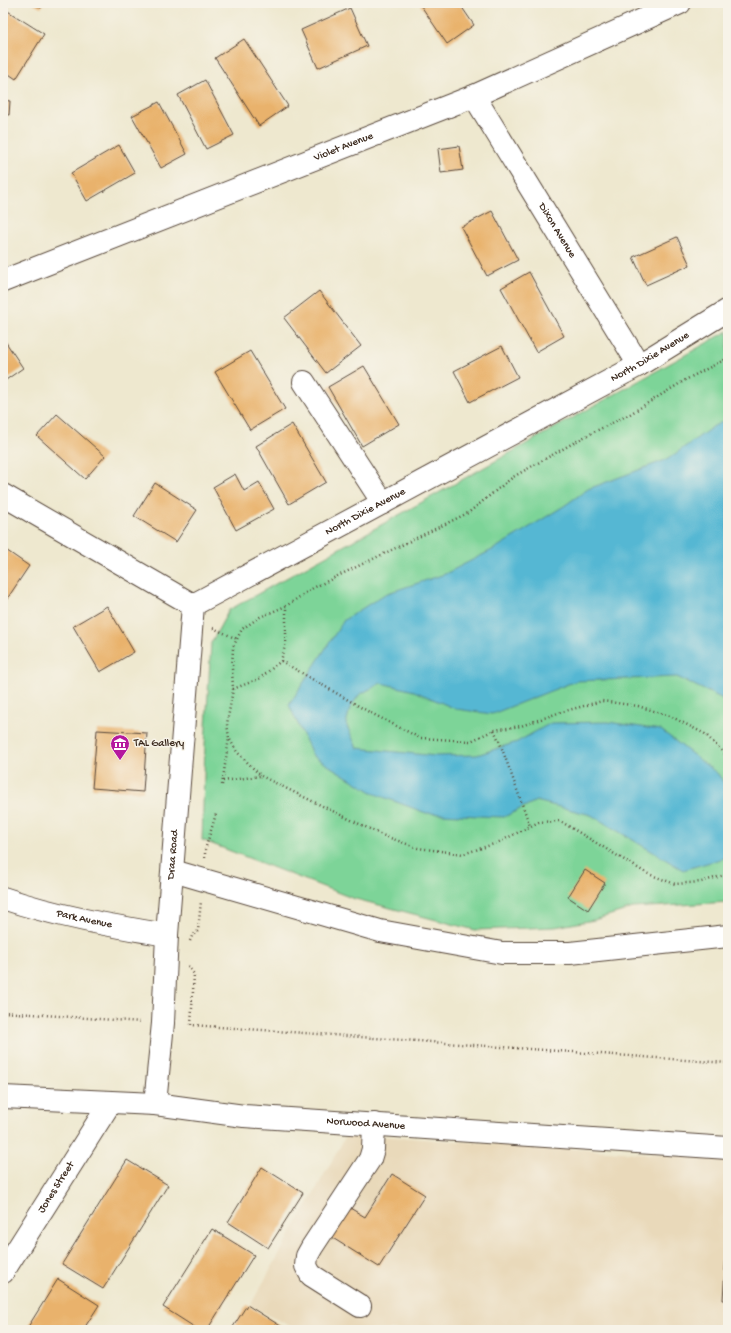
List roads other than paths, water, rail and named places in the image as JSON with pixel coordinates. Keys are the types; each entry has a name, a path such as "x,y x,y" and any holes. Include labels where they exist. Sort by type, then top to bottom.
{"street":[{"name":"Violet Avenue","path":"3,281 474,96 680,3"},
{"name":"Dixon Avenue","path":"474,96 639,365"},
{"name":"North Dixie Avenue","path":"193,605 639,365 728,310"},
{"path":"304,382 383,503"},
{"path":"3,495 193,605"},
{"name":"Draa Road","path":"155,1104 163,1023 167,935 193,605"},
{"path":"172,871 380,931 502,953 570,953 728,936"},
{"name":"Park Avenue","path":"3,898 23,905 104,924 167,935"},
{"name":"Norwood Avenue","path":"3,1097 155,1104 244,1116 728,1148"},
{"name":"Jones Street","path":"3,1272 110,1103"},
{"path":"360,1306 311,1275 306,1266 307,1256 312,1247 370,1158 373,1149 374,1124"}],"water":[{"path":"728,419 728,704 723,699 677,677 576,681 492,714 456,709 414,691 381,683 359,695 350,708 346,724 357,748 436,756 477,755 517,742 551,723 608,722 661,730 718,774 728,789 728,857 683,870 591,815 536,801 504,817 426,813 375,794 313,756 289,705 344,620 385,594 445,574 494,549 564,506 588,489 668,459 714,426"}],"place":[{"name":"TAL Gallery","path":"120,761"}]}
